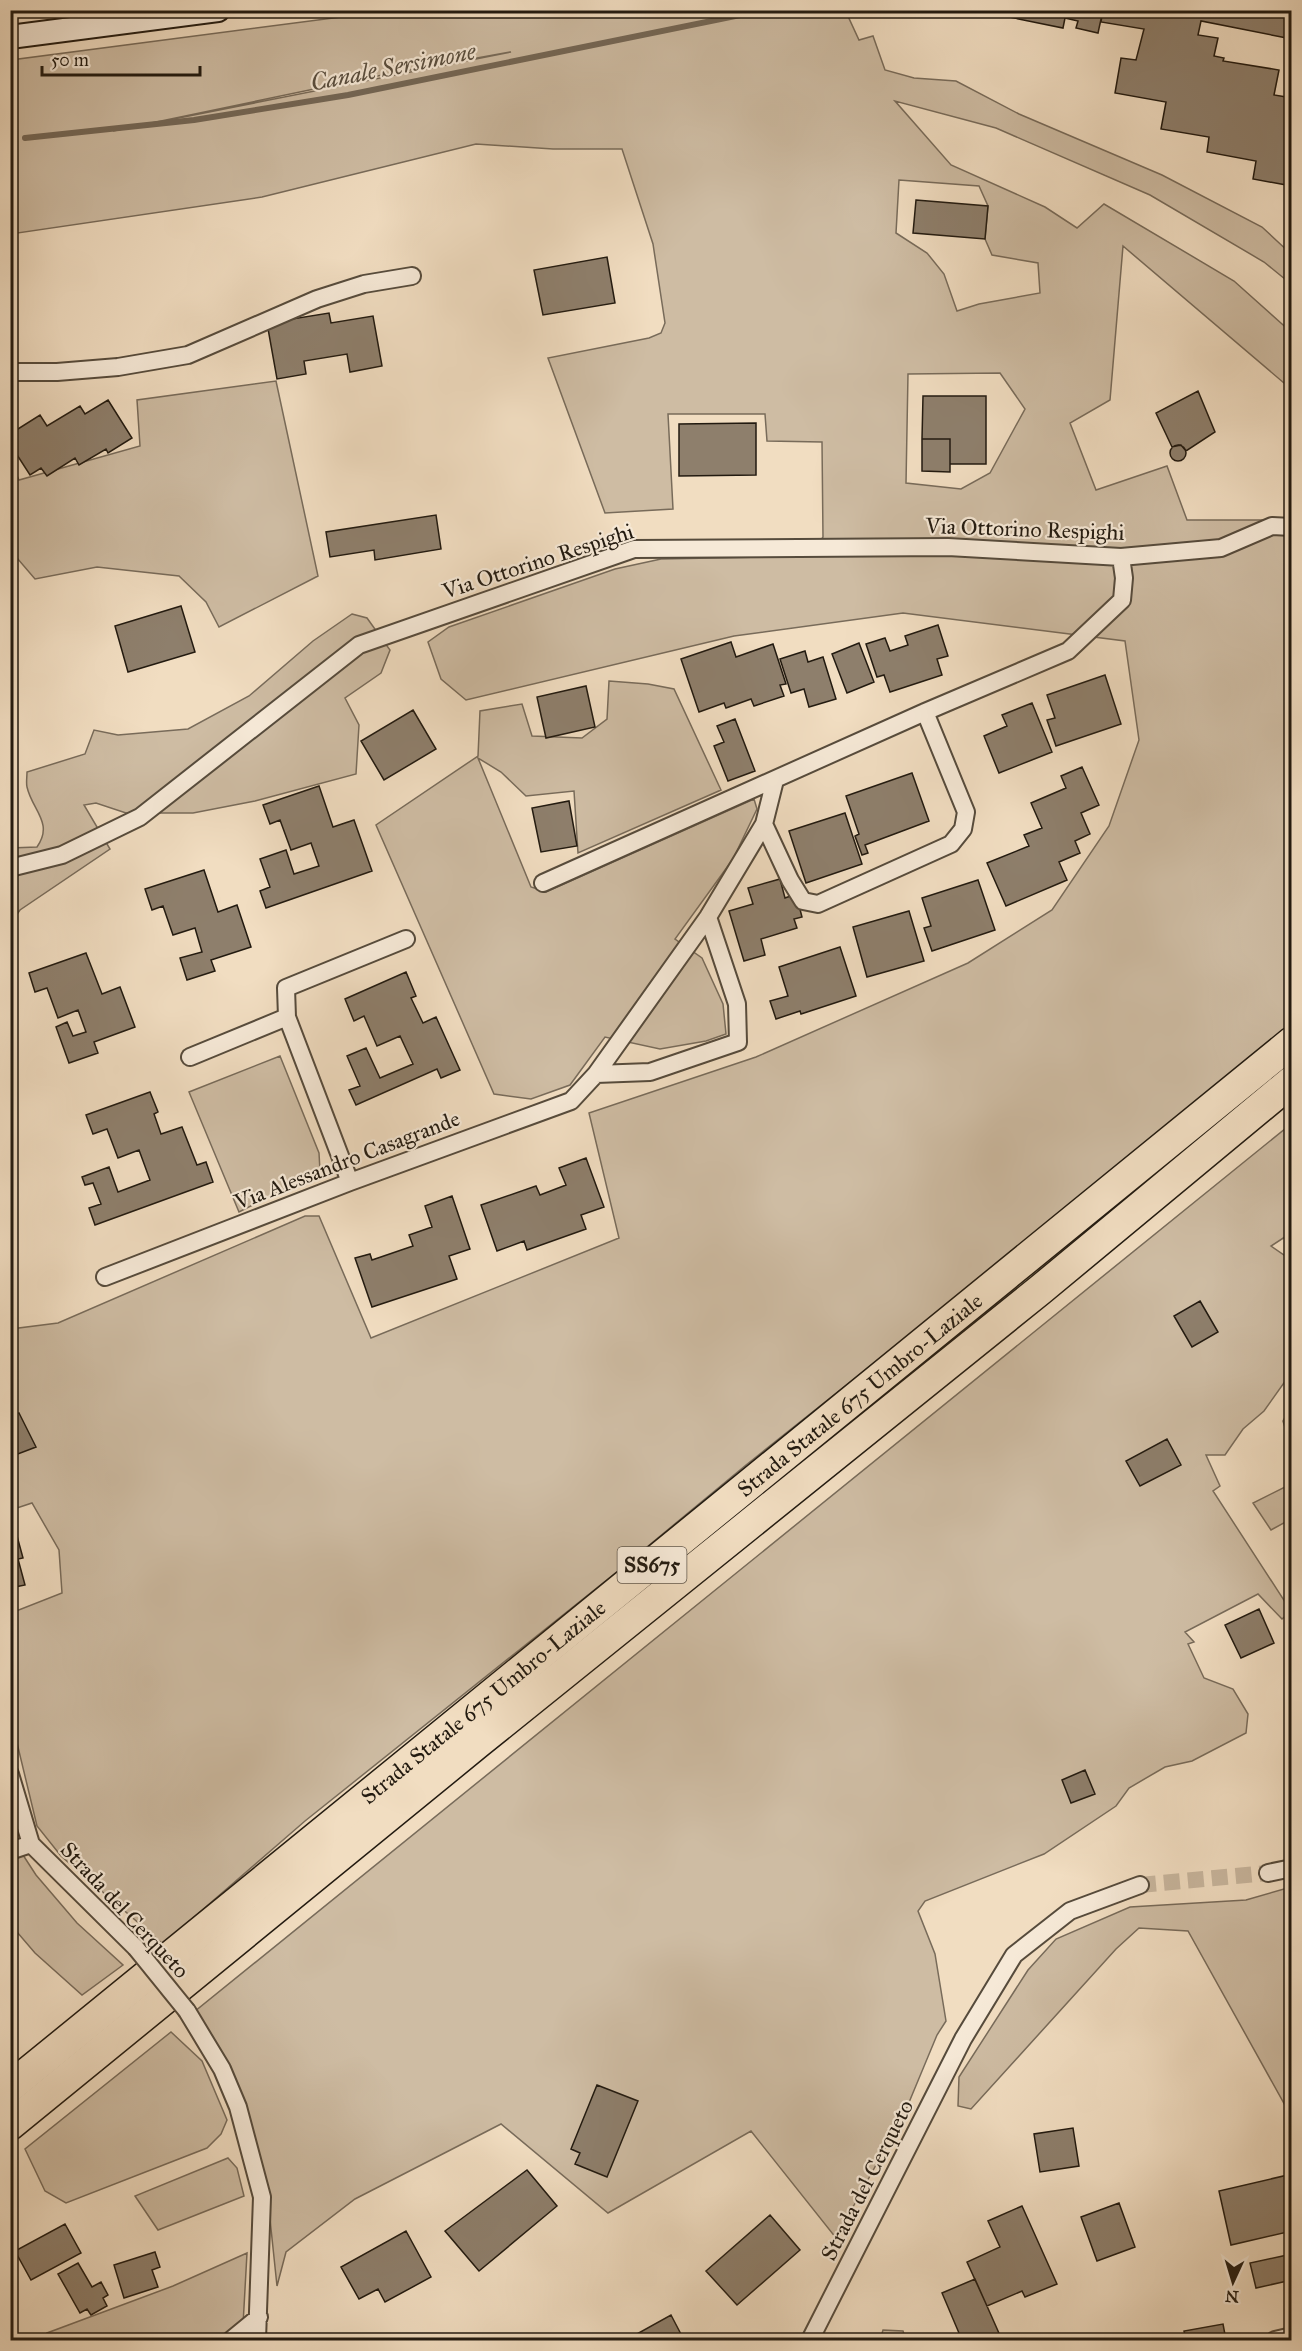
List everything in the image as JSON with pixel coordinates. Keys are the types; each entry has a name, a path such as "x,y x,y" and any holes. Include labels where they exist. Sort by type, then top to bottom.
{"highway":[{"name":"Strada Statale 675 Umbro-Laziale","path":"10,2087 1292,1042"},
{"name":"Strada Statale 675 Umbro-Laziale","path":"10,2125 479,1742 1040,1290 1292,1081"}],"main road":[{"path":"10,37 218,10"}],"street":[{"path":"10,372 57,372 118,366 188,355 317,299 364,284 412,276"},
{"name":"Via Ottorino Respighi","path":"10,868 62,855 140,817 359,645 633,549 948,547 1121,557 1221,548 1272,526 1292,527"},
{"path":"543,883 924,712 1068,651 1122,600 1124,578 1121,557"},
{"path":"764,824 790,880 803,901 818,904 951,844 963,829 966,812 924,712"},
{"name":"Via Alessandro Casagrande","path":"105,1276 350,1182 571,1101 596,1074 708,917 764,824 775,780"},
{"path":"596,1074 650,1072 738,1042 737,1004 708,917"},
{"path":"350,1182 286,1017 286,988 406,939"},
{"path":"190,1057 286,1017"},
{"name":"Strada del Cerqueto","path":"10,1774 31,1844 136,1948 187,2011 222,2069 238,2107 262,2197 257,2340"},
{"path":"10,1851 31,1844"},
{"path":"1268,1873 1292,1868"},
{"name":"Strada del Cerqueto","path":"810,2340 963,2039 1014,1955 1070,1911 1140,1885"},
{"path":"231,2340 259,2317"},
{"name":"Strada del Cerqueto","path":"259,2317 267,2340"},
{"path":"1275,2340 1292,2336"}],"shaded area":[{"path":"395,10 847,11 859,40 873,36 885,70 914,78 956,81 1019,114 1162,175 1262,227 1291,254 1291,284 1264,262 1150,195 996,128 895,101 951,165 1045,207 1077,228 1104,204 1234,281 1291,332 1291,389 1123,246 1110,400 1070,423 1096,490 1167,466 1187,520 1291,520 1289,545 1292,546 1291,1024 1219,1089 746,1465 618,1571 305,1821 163,1944 61,1856 37,1826 11,1718 11,1613 62,1593 59,1550 32,1503 11,1510 11,1329 58,1323 305,1216 319,1216 371,1338 619,1238 589,1113 756,1057 968,963 1052,910 1109,826 1139,740 1125,641 903,613 734,636 466,700 441,679 428,642 449,627 615,569 661,559 811,556 823,537 822,442 767,441 765,414 668,414 673,509 605,513 548,358 649,338 661,333 665,323 653,244 622,149 553,149 476,144 262,197 11,234 11,60","holes":["511,52 113,131 372,77","899,180 979,186 988,206 985,239 992,255 1038,263 1040,293 979,304 957,311 944,274 927,253 896,233","1000,373 1025,409 990,473 961,489 906,483 908,374"]},
{"path":"276,381 318,576 219,627 206,602 179,576 97,567 35,579 11,551 10,460 19,480 140,446 137,400"},
{"path":"352,614 367,618 390,650 381,673 345,698 359,725 356,774 255,801 193,813 126,813 96,803 84,805 110,849 11,918 10,848 37,847 43,831 43,824 27,787 27,772 85,754 94,730 118,735 188,729 249,696 313,641"},
{"path":"609,681 674,689 721,790 578,853 574,791 526,796 501,772 478,758 531,887 546,892 754,799 757,809 733,859 675,939 702,958 723,1004 726,1034 706,1041 660,1049 605,1037 570,1085 531,1099 494,1094 376,825 478,756 480,711 522,704 532,736 582,738 607,719"},
{"path":"280,1056 319,1153 320,1171 239,1212 189,1092"},
{"path":"1291,1124 1291,1233 1271,1246 1291,1260 1291,1373 1264,1411 1243,1429 1225,1455 1206,1455 1220,1486 1213,1491 1291,1611 1282,1619 1258,1594 1185,1632 1194,1642 1188,1644 1204,1678 1233,1689 1248,1714 1246,1733 1192,1761 1165,1767 1129,1788 1116,1806 1044,1854 925,1901 918,1911 935,1954 946,2021 937,2035 905,2112 836,2238 751,2131 608,2213 501,2124 355,2199 286,2252 277,2286 266,2181 194,2012"},
{"path":"1291,1406 1291,1447 1283,1421"},
{"path":"1291,1484 1291,1519 1271,1530 1253,1503"},
{"path":"10,1835 36,1875 77,1923 123,1965 82,1995 35,1953 11,1925"},
{"path":"1291,1887 1291,2116 1188,1931 1139,1928 1116,1949 971,2109 958,2106 959,2077 1028,1970 1056,1939 1130,1907 1246,1900"},
{"path":"171,2032 202,2061 227,2120 221,2134 207,2148 66,2203 45,2191 25,2149"},
{"path":"228,2158 237,2168 244,2196 158,2230 135,2196"},
{"path":"247,2253 243,2325 225,2340 51,2340 47,2333 173,2286"},
{"path":"883,2330 903,2331 906,2340 880,2340"}],"building":[{"path":"1000,10 1103,10 1098,33 1076,28 1078,21 1065,18 1063,28 999,15"},
{"path":"1103,10 1292,10 1292,39 1201,21 1198,35 1218,38 1214,56 1224,58 1223,61 1279,70 1274,95 1292,98 1292,186 1253,179 1256,161 1207,152 1209,137 1161,129 1166,102 1115,93 1121,58 1136,60 1144,29 1101,22"},
{"path":"916,200 988,206 985,239 913,233"},
{"path":"607,257 615,303 543,315 534,270"},
{"path":"329,313 331,323 373,316 382,366 350,372 347,354 304,361 306,374 277,379 267,323"},
{"path":"1198,391 1215,432 1186,451 1181,445 1172,447 1156,413"},
{"path":"923,396 986,396 986,464 950,464 950,439 922,439"},
{"path":"108,400 132,438 108,453 106,449 79,465 75,458 47,476 41,468 30,475 10,444 10,434 40,415 47,426 80,406 85,414"},
{"path":"756,423 756,475 679,476 679,424"},
{"path":"922,439 950,439 950,472 922,471"},
{"path":"1178,445 1186,453 1178,461 1170,453"},
{"path":"436,515 441,549 375,560 374,550 330,557 326,532"},
{"path":"181,606 195,652 128,672 115,626"},
{"path":"938,625 948,656 937,659 942,675 890,692 884,675 877,677 866,644 885,638 890,651 908,645 905,636"},
{"path":"731,642 736,657 773,644 786,684 780,685 784,696 754,706 751,699 726,708 724,703 699,712 681,659"},
{"path":"859,643 874,682 847,693 832,654"},
{"path":"805,651 808,662 823,657 836,699 809,707 804,689 791,693 780,659"},
{"path":"1105,675 1121,724 1056,746 1047,720 1055,718 1047,695"},
{"path":"586,686 595,727 546,738 537,697"},
{"path":"1032,703 1052,752 999,773 984,736 1007,726 1002,715"},
{"path":"413,710 436,749 384,780 361,741"},
{"path":"735,719 755,771 728,781 714,746 724,742 717,726"},
{"path":"1082,767 1099,805 1081,813 1090,834 1075,841 1080,853 1059,862 1067,880 1006,906 987,863 1029,846 1024,835 1042,828 1031,803 1066,788 1061,776"},
{"path":"912,773 929,821 865,845 868,853 862,855 855,836 859,834 846,796"},
{"path":"319,786 333,827 354,820 372,871 266,908 260,891 270,887 260,859 286,850 294,874 319,866 311,843 291,850 280,820 270,824 263,805"},
{"path":"569,801 577,846 541,852 532,808"},
{"path":"845,813 862,864 806,883 789,831"},
{"path":"204,870 218,912 237,905 251,947 211,960 215,971 187,980 180,958 202,952 195,928 173,935 163,906 152,910 145,889"},
{"path":"780,879 785,898 796,894 802,917 794,919 797,928 761,939 765,955 744,961 729,911 753,904 748,888"},
{"path":"978,880 995,930 932,951 924,928 931,926 922,898"},
{"path":"909,911 924,961 867,977 853,927"},
{"path":"840,947 856,996 801,1014 800,1011 776,1019 770,1001 788,996 779,967"},
{"path":"86,953 102,994 120,987 135,1027 94,1042 98,1053 69,1063 56,1027 67,1022 73,1036 86,1032 78,1010 58,1018 47,988 35,992 29,973"},
{"path":"406,972 416,996 411,998 423,1023 436,1017 460,1070 441,1078 437,1069 356,1105 349,1090 360,1086 347,1056 366,1048 380,1078 413,1064 400,1036 377,1046 364,1016 354,1021 345,999"},
{"path":"150,1092 158,1112 154,1114 161,1134 182,1127 197,1165 206,1162 213,1182 95,1225 89,1208 101,1204 93,1183 85,1185 82,1177 109,1167 118,1192 150,1180 139,1150 118,1158 107,1129 93,1134 86,1115"},
{"path":"586,1158 604,1207 581,1215 586,1229 527,1250 524,1241 497,1251 481,1205 536,1186 540,1195 566,1185 559,1168"},
{"path":"452,1196 470,1249 449,1256 457,1279 372,1307 355,1258 370,1254 372,1260 413,1246 409,1235 432,1227 425,1206"},
{"path":"1200,1301 1218,1332 1192,1347 1174,1316"},
{"path":"19,1413 36,1447 10,1457 10,1416"},
{"path":"1167,1439 1181,1465 1140,1486 1126,1461"},
{"path":"17,1536 23,1558 18,1559 25,1585 10,1588 10,1538"},
{"path":"1259,1609 1274,1643 1241,1658 1225,1625"},
{"path":"1085,1770 1095,1794 1071,1803 1062,1780"},
{"path":"597,2085 638,2101 607,2177 575,2164 580,2153 571,2149"},
{"path":"1073,2128 1079,2166 1040,2172 1034,2134"},
{"path":"527,2170 557,2206 479,2271 445,2231"},
{"path":"1292,2174 1292,2231 1231,2245 1219,2191"},
{"path":"1119,2203 1135,2247 1097,2261 1081,2217"},
{"path":"1022,2206 1057,2284 1025,2297 1022,2291 987,2306 967,2262 1000,2247 988,2221"},
{"path":"770,2215 800,2250 737,2305 706,2271"},
{"path":"65,2224 81,2253 31,2280 15,2251"},
{"path":"406,2231 431,2277 385,2302 378,2289 359,2299 341,2267"},
{"path":"155,2252 160,2267 152,2270 158,2287 124,2298 114,2265"},
{"path":"1292,2254 1292,2280 1256,2288 1250,2263"},
{"path":"78,2263 92,2287 101,2282 108,2295 103,2298 107,2306 91,2315 87,2309 80,2313 58,2274"},
{"path":"975,2279 1002,2340 941,2340 959,2333 942,2293"},
{"path":"671,2315 684,2340 626,2340"},
{"path":"1223,2324 1226,2340 1186,2340 1184,2331"}],"waterway":[{"name":"Canale Sersimone","path":"25,138 194,120 348,95 765,10"}],"tunnel":[{"path":"1140,1885 1268,1873"}]}
